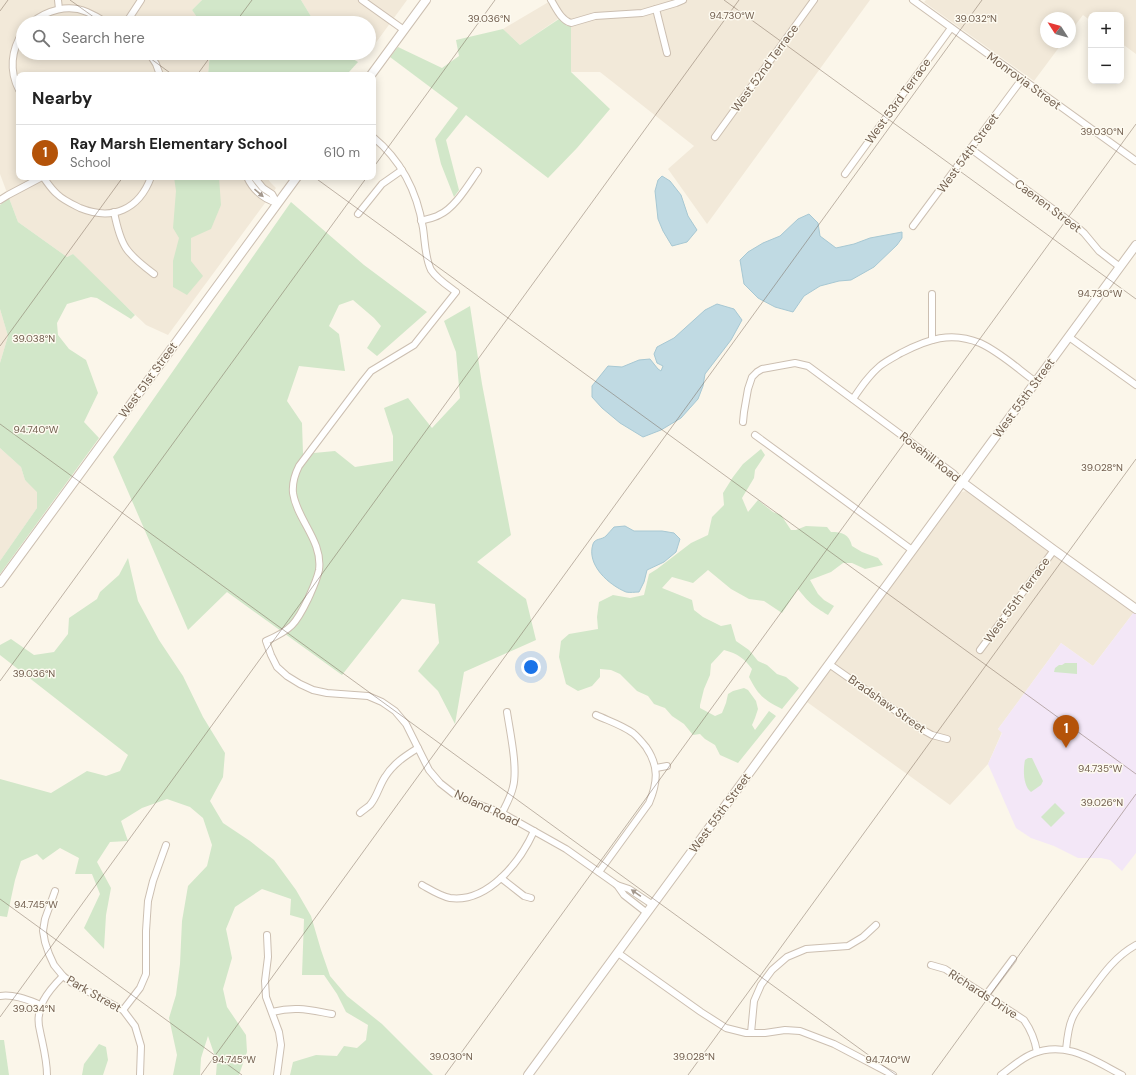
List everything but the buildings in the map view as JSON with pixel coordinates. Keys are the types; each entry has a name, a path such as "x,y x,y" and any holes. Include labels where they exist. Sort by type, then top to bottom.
{"street":[{"path":"58,0 60,9"},
{"path":"131,16 141,0"},
{"path":"362,0 404,30"},
{"path":"373,72 426,0"},
{"path":"551,0 563,18 568,22 574,23 595,16 642,13 683,0"},
{"name":"West 52nd Terrace","path":"715,137 814,0"},
{"name":"Monrovia Street","path":"913,0 1136,161"},
{"path":"40,16 65,8 88,12 95,16"},
{"path":"656,9 668,53"},
{"name":"West 53rd Terrace","path":"845,174 951,28"},
{"path":"16,44 12,62 16,83"},
{"path":"153,60 159,72"},
{"name":"West 54th Street","path":"913,226 1022,79"},
{"path":"376,139 393,157 410,184 415,196 421,221 440,215 446,211 459,197 478,171"},
{"name":"Caenen Street","path":"971,148 1084,232 1099,251 1120,267"},
{"path":"358,214 382,184 402,170"},
{"path":"0,200 37,180"},
{"path":"45,180 56,193 66,200 76,206 100,214 126,209 144,192 150,180"},
{"path":"248,180 253,187 268,200 277,203"},
{"path":"256,180 263,188 272,194 277,203"},
{"name":"West 51st Street","path":"0,583 294,180"},
{"path":"114,212 120,238 125,248 132,257 154,274"},
{"name":"Noland Road","path":"421,221 428,260 432,271 437,277 456,292 414,344 371,372 362,381 299,466 293,481 293,492 298,510 317,547 319,570 309,596 296,621 287,630 266,641 277,667 287,676 300,684 313,690 327,693 368,696 382,702 395,711 406,724 429,770 440,783 454,794 502,813 566,849 617,885 624,895 647,913"},
{"name":"West 55th Street","path":"528,1075 1136,246"},
{"path":"932,294 932,340"},
{"path":"852,398 869,377 885,362 923,342 941,338 957,337 970,340 993,350 1036,382"},
{"path":"1069,337 1136,385"},
{"name":"Rosehill Road","path":"743,422 748,389 752,377 757,372 762,369 795,363 808,366 954,474 962,482 1136,609"},
{"path":"755,435 912,550"},
{"name":"West 55th Terrace","path":"980,650 1054,550"},
{"name":"Bradshaw Street","path":"829,664 923,730 932,735 947,739"},
{"path":"502,813 509,799 513,786 514,770 507,712"},
{"path":"596,715 633,733 643,743 654,761 656,768 654,789 649,803 599,872"},
{"path":"360,813 370,805 384,778 392,767 401,758 418,748"},
{"path":"656,768 667,766"},
{"path":"422,885 435,893 450,898 466,898 479,894 501,878 521,854 534,831"},
{"path":"123,1010 140,988 146,974 148,901 153,881 166,845"},
{"path":"501,878 524,896 531,898"},
{"name":"Noland Road","path":"617,885 629,888 653,905"},
{"name":"Park Street","path":"55,892 45,919 44,931 45,942 54,965 63,976 72,983 123,1010 135,1026 141,1046 140,1075"},
{"path":"751,1033 752,1010 761,985 772,970 787,957 806,949 848,946 863,937 876,925"},
{"path":"267,935 268,956 265,981 266,997 279,1032 281,1045 277,1075"},
{"path":"1066,1050 1072,1017 1108,968 1118,957 1136,945"},
{"path":"618,953 726,1028 746,1033 765,1033 785,1030 800,1031 834,1044 893,1075"},
{"path":"986,995 1013,959"},
{"name":"Richards Drive","path":"931,965 945,969 1024,1020 1034,1038 1037,1052"},
{"path":"47,1075 45,1054 39,1030 41,1005 50,990 63,976"},
{"path":"0,996 7,995 25,999 41,1005"},
{"path":"272,1012 292,1008 332,1014"},
{"path":"1001,1075 1031,1054 1054,1049 1077,1052 1122,1075"}],"shaded area":[{"path":"0,0 202,0 192,10 196,16 16,16 16,60 209,60 208,72 16,72 16,180 269,180 276,188 168,335 146,325 73,254 67,257 18,222 0,174"},
{"path":"301,0 407,0 376,42 376,16 311,16"},
{"path":"552,0 870,0 707,224 668,169 694,146 600,72 571,72 570,26 567,26 558,19 520,45 503,29"},
{"path":"926,0 1136,0 1136,54 1124,45 1124,12 1088,12 1088,19 1083,15 1076,24 1076,12 1040,12 1040,48 1059,48 1034,81 924,2"},
{"path":"0,309 8,336 0,363"},
{"path":"0,448 21,467 25,480 37,491 37,508 0,561"},
{"path":"966,491 970,492 1134,612 1093,666 1061,643 998,729 1002,732 988,764 950,805 807,702 958,495"},
{"path":"1134,612 1136,614 1136,853 1122,871 1110,860 1101,858 1078,858 1054,846 1031,838 1016,828 988,764 1002,733 998,729 1061,643 1093,666"}],"green space":[{"path":"202,0 301,0 311,16 196,16 192,10"},
{"path":"559,19 567,26 571,26 571,72 610,109 577,148 548,178 466,115 446,140 459,190 454,197 441,164 435,139 458,108 390,57 398,47 442,68 459,56 456,40 503,29 520,45"},
{"path":"209,60 355,60 358,62 349,72 208,72"},
{"path":"174,180 219,180 221,205 211,229 191,238 191,261 203,276 187,295 173,287 173,261 179,238 173,228 176,191"},
{"path":"9,198 18,222 67,257 73,254 135,315 131,319 97,298 91,297 67,304 57,323 58,335 69,349 86,360 98,393 84,422 99,438 0,574 0,561 37,508 37,492 25,480 21,467 0,448 0,363 8,336 0,309 0,205"},
{"path":"291,202 364,265 427,312 377,356 367,348 381,326 353,300 339,305 329,326 339,334 345,371 299,366 287,401 302,423 303,454 335,451 355,467 393,461 393,436 384,408 408,398 432,428 460,398 456,352 444,321 470,306 482,384 511,535 477,562 526,599 536,640 464,672 455,724 438,691 418,671 439,643 435,604 402,599 342,675 227,592 188,630 113,457"},
{"path":"761,449 765,455 755,470 754,478 742,498 748,512 758,500 773,512 781,515 791,530 796,530 806,526 827,527 831,532 838,532 847,536 852,546 862,552 878,558 883,565 865,569 852,563 843,563 831,572 810,580 818,594 834,606 828,615 805,598 798,589 782,613 764,601 749,599 731,589 708,570 693,583 672,577 662,588 692,600 694,610 703,617 721,626 731,624 736,641 749,650 758,661 767,665 777,674 786,677 799,688 782,709 766,700 759,693 749,677 752,669 740,657 724,650 711,664 710,675 704,689 700,708 715,716 722,713 728,694 744,688 748,690 756,701 758,709 752,725 755,730 769,711 776,716 738,763 720,755 715,745 700,734 693,735 684,724 672,716 665,708 654,704 648,696 637,691 620,674 611,670 600,669 600,677 592,686 578,691 566,684 559,657 561,641 569,634 598,629 597,617 599,602 613,595 630,598 644,595 649,574 691,543 708,535 712,517 724,505 723,493 743,464"},
{"path":"128,558 138,601 159,640 183,676 203,717 225,753 223,777 210,801 223,823 250,841 274,860 296,890 311,916 330,976 347,996 382,1024 433,1075 290,1075 293,1062 316,1055 337,1056 344,1046 357,1048 366,1040 368,1025 346,1012 337,994 324,975 302,975 304,919 290,915 291,899 262,889 235,907 226,929 232,958 223,989 227,1007 246,1035 247,1052 239,1075 216,1075 217,1062 208,1036 201,1058 200,1075 173,1075 177,1055 169,1018 176,995 180,964 182,921 188,886 207,866 212,845 203,818 190,807 167,799 142,808 121,821 128,841 110,842 97,862 111,888 106,915 104,949 84,928 100,894 92,874 75,874 79,858 60,848 43,860 37,854 21,861 15,880 7,917 0,916 0,779 51,793 87,771 106,776 120,771 128,755 0,655 0,645 11,639 34,655 54,652 68,634 69,618 97,599 100,592 119,575"},
{"path":"1065,663 1077,663 1077,674 1054,672 1055,668"},
{"path":"1032,758 1043,781 1041,785 1031,792 1026,786 1024,777 1025,760"},
{"path":"1055,803 1065,813 1051,827 1041,817"},
{"path":"0,1040 4,1040 9,1075 0,1075"},
{"path":"99,1044 106,1047 108,1060 103,1075 82,1075 84,1064"}],"water":[{"path":"662,176 670,181 681,195 688,216 697,230 687,242 672,246 658,219 655,191 658,180"},
{"path":"809,214 818,223 820,236 836,248 854,244 870,238 902,232 902,238 897,245 874,267 851,280 839,281 820,286 804,296 793,312 775,307 758,298 744,284 740,260 748,252 763,243 780,236 798,219"},
{"path":"717,304 734,309 742,320 731,340 705,374 703,386 698,399 681,418 661,430 643,437 620,423 602,408 592,397 592,386 608,366 622,367 639,360 650,359 661,371 663,366 657,363 654,354 657,347 674,338 705,310"},
{"path":"625,526 634,531 662,531 674,533 680,539 676,552 664,562 647,570 644,582 639,592 626,592 619,589 600,573 593,559 592,552 594,542 607,535 614,527"}],"place":[{"name":"Ray Marsh Elementary School","path":"1066,748"}]}
